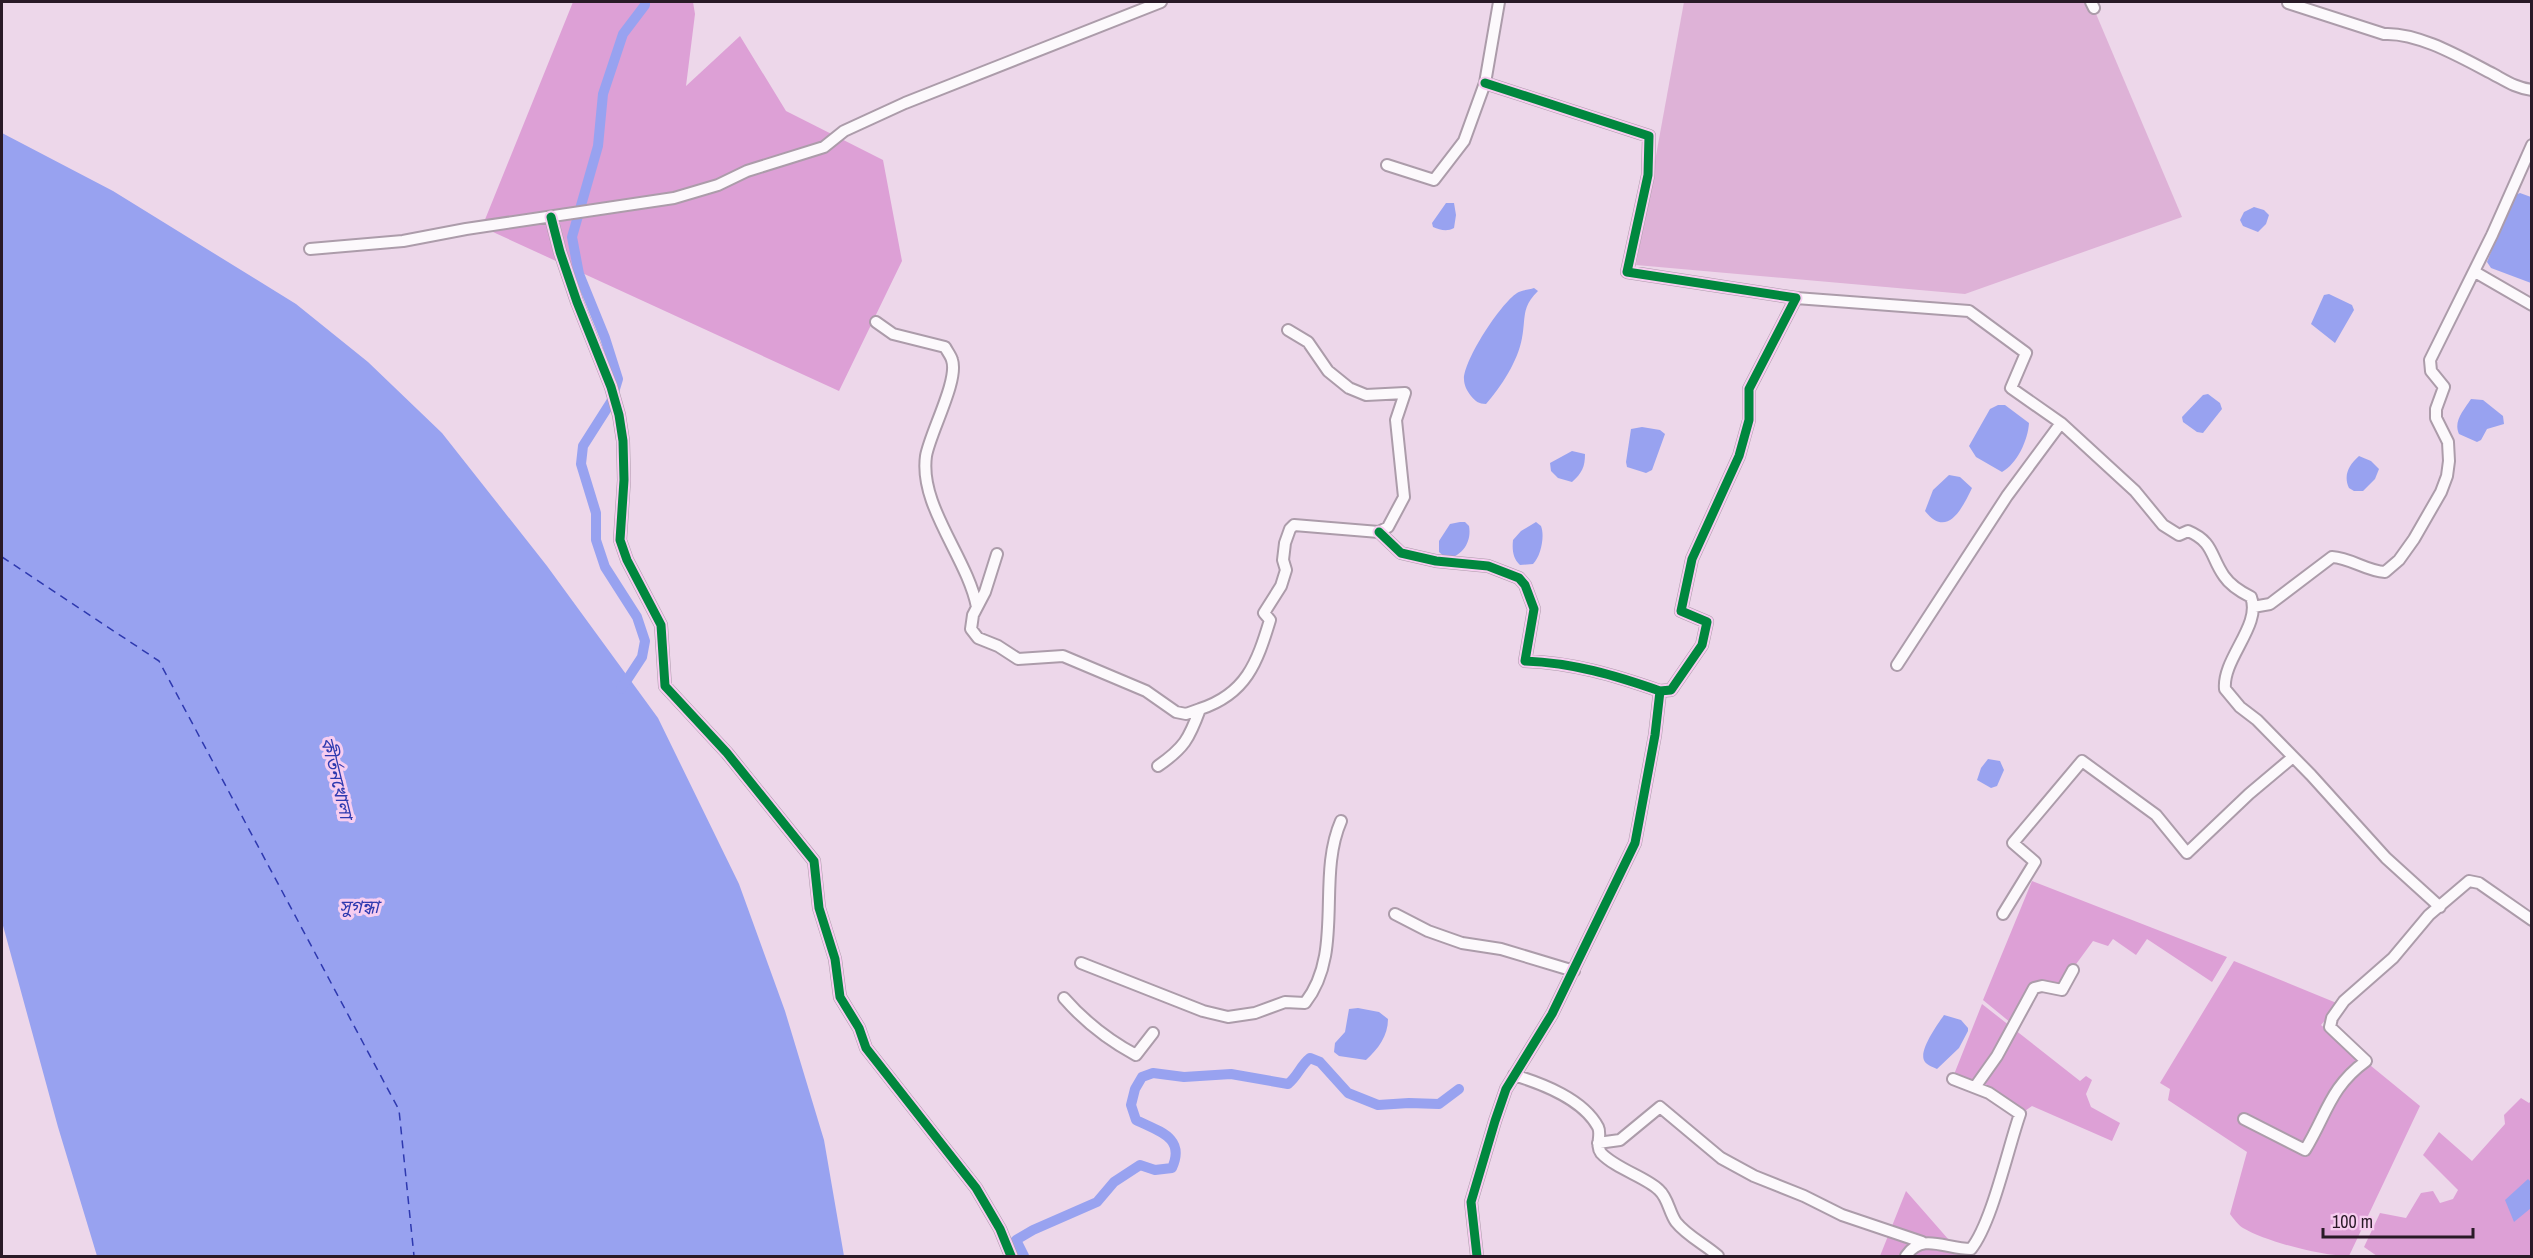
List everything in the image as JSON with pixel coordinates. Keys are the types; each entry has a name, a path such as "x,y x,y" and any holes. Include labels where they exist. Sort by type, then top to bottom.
{"street":[{"path":"310,249 403,241 466,229 674,198 718,185 747,171 824,147 844,131 905,103 1161,2"},
{"path":"1387,165 1434,180 1464,141 1485,83 1499,2"},
{"path":"2289,3 2384,34 2399,33 2457,56 2519,89 2532,90"},
{"path":"1485,83 1649,136 1647,175 1627,272 1796,298 1969,311 2026,353 2011,388 2061,423 2135,491 2163,525 2179,536 2188,531 2199,535 2210,545 2223,576 2238,590 2251,597 2253,607 2246,629 2226,672 2225,689 2240,707 2257,720 2293,757 2386,858 2440,907"},
{"path":"2253,607 2270,604 2332,557 2344,558 2373,571 2385,572 2399,560 2414,539 2441,492 2449,461 2448,442 2436,418 2436,409 2444,387 2431,371 2430,360 2475,272 2532,145"},
{"path":"551,218 573,292 620,415 624,480 620,540 627,560 661,625 665,686 727,753 814,861 819,908 835,959 840,997 858,1028 866,1048 976,1188 1000,1229 1011,1257"},
{"path":"2475,272 2532,305"},
{"path":"1379,532 1401,553 1436,561 1488,566 1519,578 1528,591 1534,609 1525,661 1552,662 1606,672 1660,691 1671,690 1702,645 1707,622 1681,610 1692,559 1739,456 1749,420 1749,389 1796,298"},
{"path":"876,322 893,334 945,347 953,361 950,383 926,456 927,478 936,510 968,574 977,607"},
{"path":"997,554 985,592 977,607 972,629 978,638 998,646 1018,659 1063,656 1146,691 1176,712 1186,714 1220,702 1244,681 1258,660 1270,620 1264,613 1281,586 1286,570 1282,560 1290,529 1294,525 1303,525 1379,532 1388,528 1404,497 1396,420 1405,393 1366,395 1349,388 1328,371 1308,342 1288,330"},
{"path":"1897,665 2007,496 2061,423"},
{"path":"1477,1257 1471,1202 1495,1121 1506,1089 1552,1014 1575,971 1635,843 1655,735 1660,691"},
{"path":"1158,766 1179,752 1192,732 1200,709"},
{"path":"2003,914 2035,862 2013,843 2082,761 2156,814 2187,853 2249,794 2293,757"},
{"path":"1081,963 1203,1011 1228,1017 1255,1014 1285,1002 1305,1003 1316,988 1323,964 1328,927 1332,840 1341,821"},
{"path":"2244,1119 2305,1150 2339,1085 2366,1061 2330,1027 2332,1018 2344,1001 2393,958 2429,915 2469,881 2479,884 2532,920"},
{"path":"1395,914 1428,931 1462,943 1501,949 1575,971"},
{"path":"1975,1088 1997,1056 2034,988 2042,986 2062,990 2073,970"},
{"path":"1064,998 1083,1019 1113,1043 1136,1055 1153,1033"},
{"path":"1514,1075 1555,1089 1572,1101 1597,1125 1600,1133 1598,1143 1600,1152 1629,1174 1659,1189 1675,1221 1719,1257"},
{"path":"1598,1143 1620,1140 1660,1107 1721,1158 1754,1176 1804,1196 1842,1215 1922,1242 1971,1249 1986,1221 2020,1114 1989,1093 1953,1079"},
{"path":"1906,1257 1915,1245 1922,1242"}],"shaded area":[{"path":"573,2 693,2 695,14 686,86 740,36 786,111 883,160 902,261 839,391 482,227"},
{"path":"1684,2 2091,2 2182,217 1965,294 1636,265"},
{"path":"2032,881 2227,957 2212,982 2147,939 2136,955 2113,939 2108,946 2093,941 2060,986 2035,982 2011,1023 1983,1000"},
{"path":"2234,961 2339,1004 2321,1025 2420,1106 2349,1256 2324,1254 2295,1247 2253,1233 2239,1225 2230,1214 2247,1152 2168,1100 2170,1089 2160,1083"},
{"path":"1982,1004 2080,1081 2086,1076 2092,1080 2086,1094 2091,1107 2120,1123 2112,1141 2032,1106 2022,1113 1953,1077"},
{"path":"2521,1098 2529,1103 2531,1101 2531,1256 2377,1256 2364,1247 2380,1213 2406,1218 2421,1193 2433,1191 2440,1203 2453,1199 2458,1190 2423,1155 2439,1132 2472,1161 2505,1124 2504,1115"},
{"path":"1906,1191 1963,1256 1880,1256"}],"water":[{"name":"সুগন্ধা","path":"2,133 113,191 296,304 368,362 442,433 547,566 658,718 739,884 785,1011 824,1140 844,1256 97,1256 58,1127 2,922"},
{"path":"2520,193 2531,197 2531,283 2491,268 2487,262 2513,196"},
{"path":"1446,203 1454,203 1456,215 1454,228 1444,230 1433,227 1432,223"},
{"path":"2254,207 2264,210 2269,215 2266,224 2258,232 2243,226 2240,220 2244,212"},
{"path":"1534,288 1538,291 1525,313 1520,347 1513,365 1486,404 1479,403 1467,390 1464,379 1476,346 1510,299 1519,292"},
{"path":"2329,294 2352,305 2354,310 2335,343 2311,324 2324,295"},
{"path":"2208,394 2220,403 2222,409 2203,433 2197,432 2183,422 2182,417 2203,395"},
{"path":"2471,399 2483,400 2503,416 2504,424 2487,429 2481,440 2477,442 2459,434 2457,425"},
{"path":"1998,405 2005,405 2029,423 2021,451 2002,472 1976,457 1969,446 1990,409"},
{"path":"1642,427 1660,430 1665,434 1652,470 1646,473 1627,467 1626,462 1631,429"},
{"path":"1572,451 1585,454 1582,470 1572,482 1558,478 1551,471 1550,463"},
{"path":"2359,456 2371,461 2379,469 2375,479 2363,491 2354,491 2349,488 2347,475 2352,463"},
{"path":"1949,475 1960,477 1972,488 1959,512 1947,522 1940,522 1925,511 1933,490"},
{"path":"1465,522 1469,526 1467,543 1457,555 1447,559 1439,552 1439,541 1450,524"},
{"path":"1536,522 1542,530 1540,551 1533,564 1520,565 1514,554 1513,540 1521,531"},
{"path":"1988,759 2000,761 2004,770 1997,786 1991,788 1977,780 1981,768"},
{"path":"1358,1008 1379,1012 1388,1019 1382,1042 1366,1060 1339,1056 1334,1052 1335,1043 1345,1032 1349,1009"},
{"path":"1944,1015 1961,1020 1968,1031 1959,1048 1937,1069 1925,1062 1923,1057 1929,1038"},
{"path":"2528,1179 2531,1182 2531,1208 2514,1222 2505,1200"}],"waterway":[{"path":"621,689 642,657 645,641 637,617 605,567 596,540 596,513 581,464 583,446 611,402 618,379 605,338 579,274 572,237 598,146 603,94 623,34 645,2"},
{"path":"1024,1256 1016,1240 1033,1230 1097,1202 1114,1182 1140,1165 1155,1170 1172,1168 1175,1157 1173,1142 1168,1136 1136,1120 1131,1105 1135,1089 1142,1077 1153,1073 1184,1077 1231,1074 1288,1084 1310,1058 1320,1062 1348,1093 1378,1105 1439,1104 1459,1089"}],"ferry route":[{"path":"2,557 159,661 399,1110 414,1256"}],"cycle path":[{"path":"1485,83 1649,136 1648,175 1627,272 1796,298 1749,389 1749,420 1739,456 1692,559 1681,611 1707,622 1702,645 1671,690 1660,691"},
{"path":"551,217 577,302 611,387 619,415 623,441 624,480 620,540 627,560 661,625 665,686 727,753 814,861 819,908 835,959 840,997 859,1028 866,1048 976,1188 1000,1229 1011,1256"},
{"path":"1379,532 1401,553 1436,561 1488,566 1519,578 1525,585 1534,609 1525,661 1560,664 1594,671 1660,691 1655,735 1635,843 1552,1014 1506,1089 1495,1121 1471,1202 1477,1256"}],"water label":[{"name":"কীর্তনখোলা","path":"337,778"}]}
